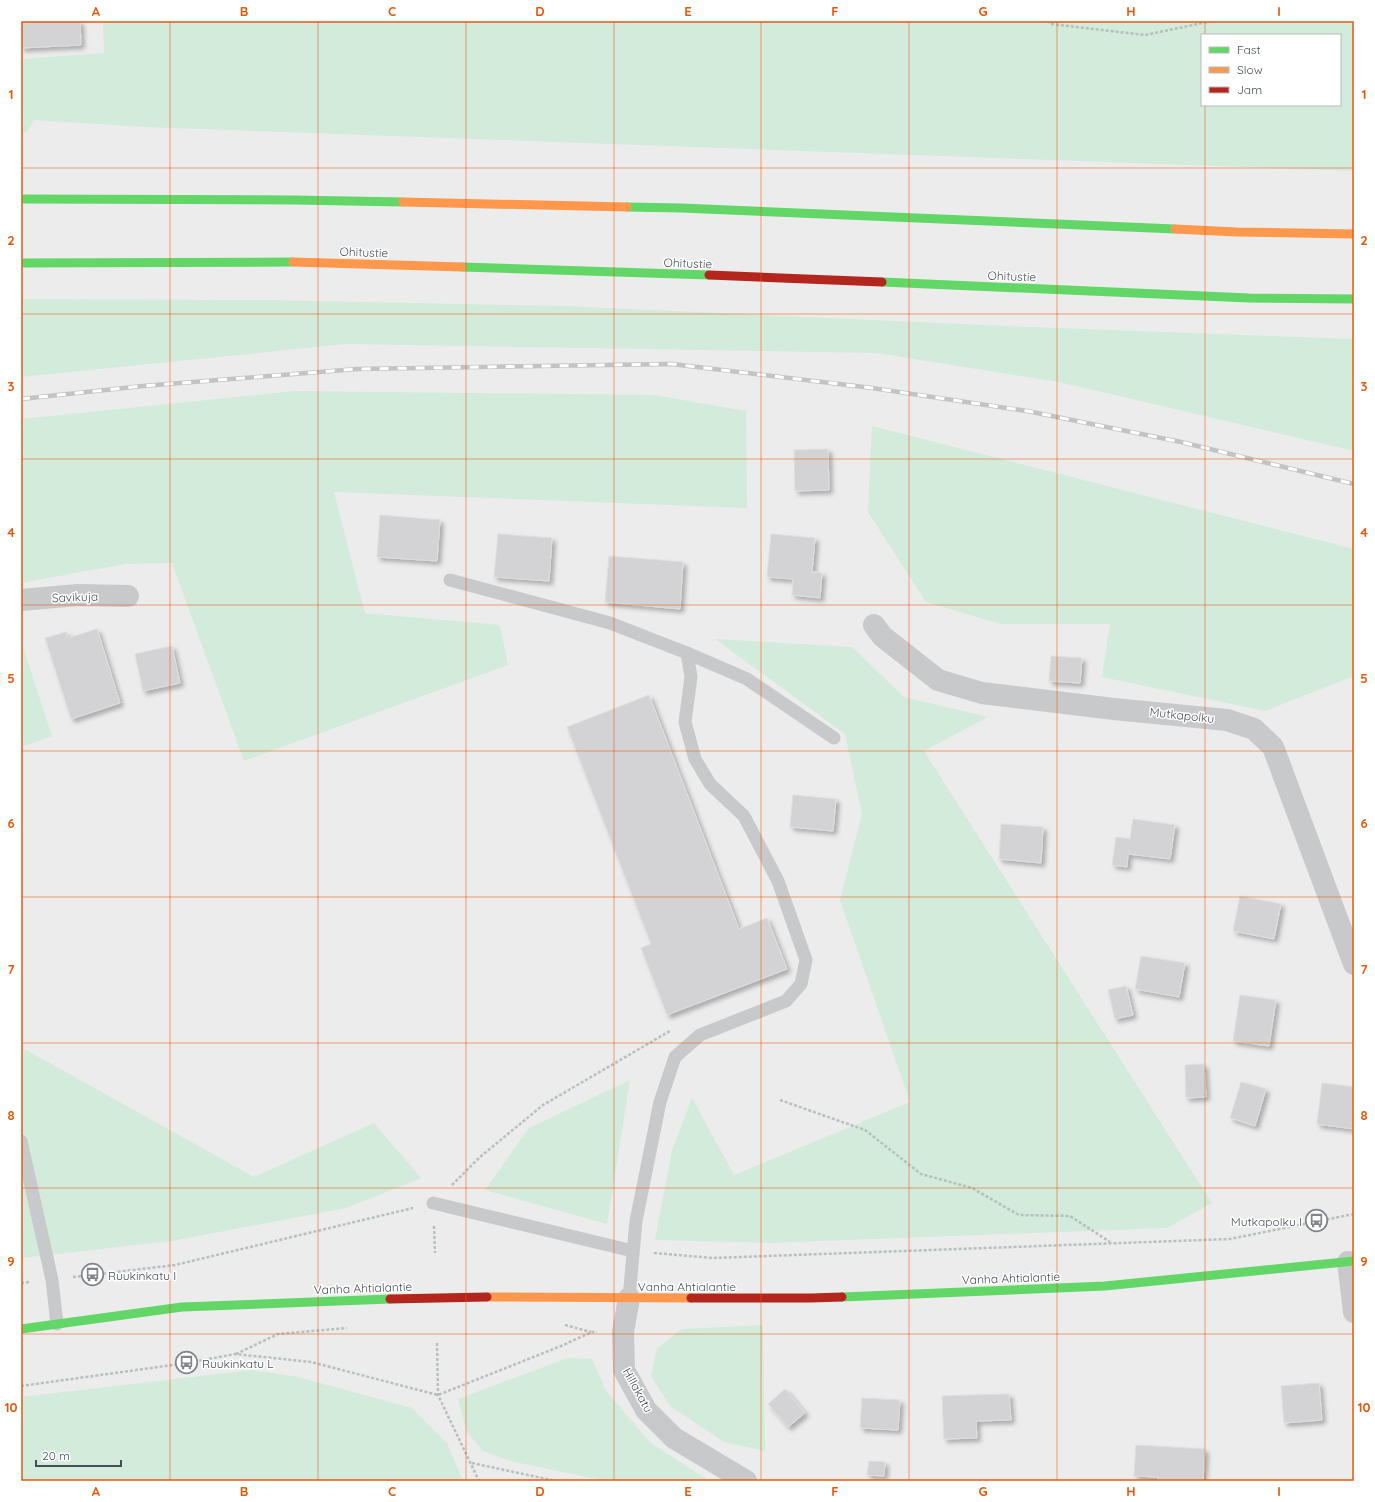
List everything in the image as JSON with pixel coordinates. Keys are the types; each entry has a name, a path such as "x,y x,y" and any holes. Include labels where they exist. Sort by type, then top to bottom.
{"main road":[{"path":"21,199 294,200 681,208 1236,232 1354,234"},
{"name":"Ohitustie","path":"21,263 297,262 703,275 1249,298 1354,299"},
{"name":"Vanha Ahtialantie","path":"21,1329 182,1307 430,1297 811,1298 1105,1286 1351,1261"}],"street":[{"name":"Savikuja","path":"21,600 78,595 128,596"},
{"name":"Mutkapolku","path":"874,625 882,636 938,680 982,694 1227,720 1254,729 1273,747 1354,964"},
{"path":"1351,1261 1354,1312"},
{"name":"Hillakatu","path":"629,1298 623,1332 624,1370 646,1410 674,1438 746,1481"}],"lane":[{"path":"450,580 610,623 687,653 747,679 834,738"},
{"path":"629,1298 636,1221 660,1102 675,1057 700,1035 786,1001 801,984 806,960 778,881 744,816 710,784 694,758 685,722 692,677 687,653"},
{"path":"21,1141 52,1280 57,1324"},
{"path":"433,1203 633,1251"}],"path":[{"path":"1047,21 1051,24 1145,35 1212,21"},
{"path":"1051,24 1057,21"},
{"path":"21,1283 175,1265 433,1203 480,1157 543,1105 673,1029"},
{"path":"780,1100 865,1130 921,1174 972,1188 1019,1215 1070,1216 1111,1242"},
{"path":"433,1203 435,1253"},
{"path":"633,1251 713,1258 1230,1238 1354,1214"},
{"path":"561,1324 592,1332 623,1332"},
{"path":"21,1386 187,1363 235,1354 278,1334 348,1328"},
{"path":"235,1354 311,1362 438,1394 561,1346 592,1332"},
{"path":"437,1343 438,1394 472,1463 479,1481"},
{"path":"472,1463 556,1481"}],"green space":[{"path":"103,21 1354,21 1354,171 144,127 34,120 27,132 21,133 21,59 104,53"},
{"path":"21,299 264,300 563,306 1031,327 1354,339 1354,451 1059,382 876,353 346,344 21,377"},
{"path":"296,391 654,395 746,411 747,508 334,492 365,613 500,625 508,665 244,761 172,563 125,564 21,583 21,419"},
{"path":"872,426 1354,549 1354,676 1265,711 1102,677 1110,624 1000,624 926,602 868,512"},
{"path":"715,639 852,647 904,697 988,717 924,751 1212,1203 1167,1228 769,1243 655,1240 672,1150 692,1098 734,1175 910,1102 840,900 862,814 845,734"},
{"path":"21,641 52,736 21,747"},
{"path":"21,1047 254,1177 374,1123 421,1178 346,1208 172,1241 21,1258"},
{"path":"630,1080 607,1224 485,1190 529,1128"},
{"path":"763,1325 765,1451 724,1442 670,1406 651,1376 657,1348 682,1329"},
{"path":"568,1358 592,1359 606,1391 650,1442 709,1481 606,1481 510,1461 483,1451 467,1432 458,1399"},
{"path":"252,1370 298,1377 412,1408 447,1443 463,1481 21,1481 21,1397"}],"building":[{"path":"21,21 80,21 81,45 21,48"},
{"path":"828,449 829,490 795,491 794,450"},
{"path":"380,515 440,520 437,561 377,557"},
{"path":"498,534 552,538 549,581 494,577"},
{"path":"771,534 815,538 812,572 822,573 820,598 792,595 793,579 767,577"},
{"path":"609,556 683,562 680,609 605,602"},
{"path":"97,629 120,703 71,719 45,638 66,632 68,638"},
{"path":"172,646 180,683 143,691 135,654"},
{"path":"1051,656 1082,658 1080,683 1049,681"},
{"path":"649,695 739,929 767,918 787,969 667,1015 641,948 651,944 567,727"},
{"path":"793,795 836,799 833,831 790,827"},
{"path":"1133,819 1175,825 1170,859 1128,854 1127,867 1112,865 1116,837 1130,839"},
{"path":"1001,824 1043,827 1041,863 999,859"},
{"path":"1240,896 1281,904 1274,939 1233,931"},
{"path":"1141,956 1185,963 1179,997 1135,989"},
{"path":"1126,986 1133,1015 1115,1019 1108,990"},
{"path":"1240,995 1276,1000 1269,1046 1233,1041"},
{"path":"1204,1064 1206,1097 1186,1098 1185,1065"},
{"path":"1241,1082 1266,1089 1255,1126 1230,1118"},
{"path":"1322,1083 1354,1087 1354,1129 1317,1124"},
{"path":"1319,1383 1322,1420 1284,1423 1281,1386"},
{"path":"785,1389 805,1413 788,1427 768,1404"},
{"path":"1009,1394 1011,1420 976,1421 977,1438 944,1439 942,1396"},
{"path":"862,1398 900,1400 898,1430 860,1428"},
{"path":"1136,1445 1205,1449 1203,1481 1158,1481 1158,1477 1134,1476"},
{"path":"869,1461 885,1462 884,1476 867,1475"}],"railway":[{"path":"21,399 143,386 357,369 672,364 872,388 1027,411 1181,442 1354,484"}],"traffic: fast":[{"path":"21,199 403,202"},
{"path":"627,207 1175,229"},
{"path":"21,263 293,262"},
{"path":"462,267 709,275"},
{"path":"882,282 1249,298 1354,299"},
{"path":"842,1297 1105,1286 1354,1261"},
{"path":"21,1329 182,1307 390,1299"}],"traffic: slow":[{"path":"403,202 627,207"},
{"path":"1175,229 1237,232 1354,234"},
{"path":"293,262 462,267"},
{"path":"487,1297 691,1298"}],"traffic: jam":[{"path":"709,275 882,282"},
{"path":"390,1299 487,1297"},
{"path":"691,1298 842,1297"}],"place":[{"name":"Mutkapolku I","path":"1317,1221"},
{"name":"Ruukinkatu I","path":"93,1275"},
{"name":"Ruukinkatu L","path":"187,1363"}]}
